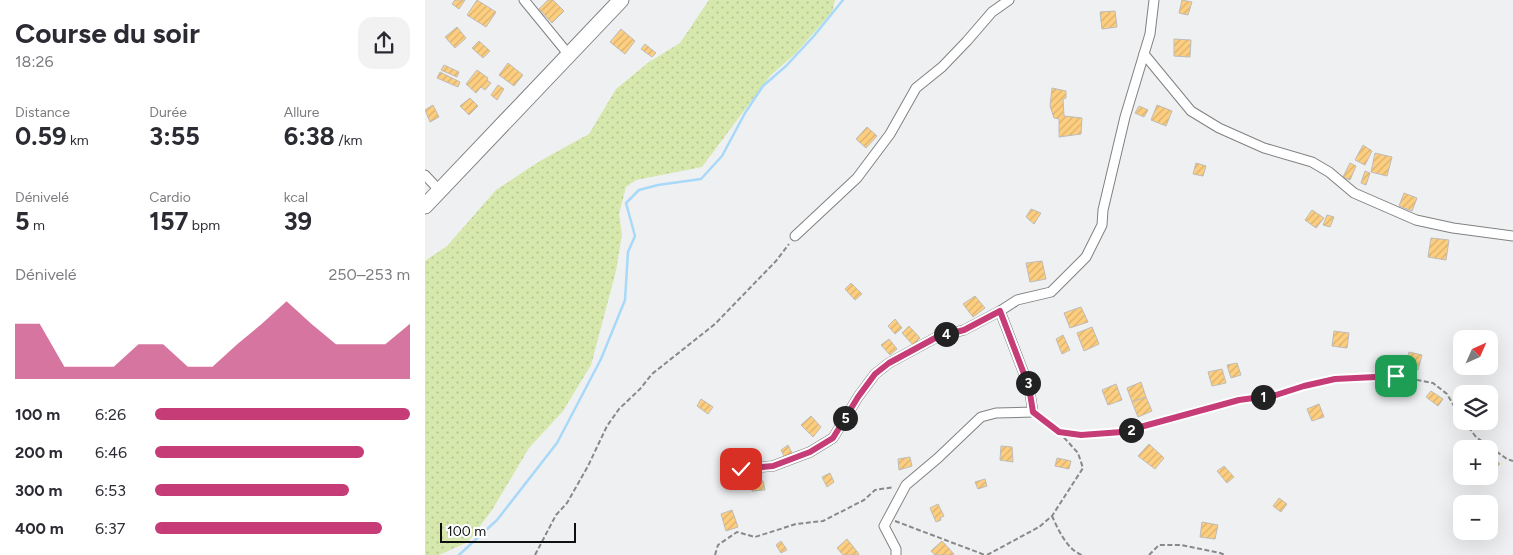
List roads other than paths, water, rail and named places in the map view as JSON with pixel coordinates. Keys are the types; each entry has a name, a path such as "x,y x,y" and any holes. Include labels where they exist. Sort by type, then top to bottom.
{"highway":[{"path":"425,206 621,0"}],"street":[{"path":"524,0 569,55"},
{"path":"795,236 857,178 890,134 916,88 942,67 992,12 1009,0"},
{"path":"741,469 773,466 810,452 833,438 858,397 875,374 889,363 937,337 964,330 1017,300 1051,292 1086,257 1102,226 1103,210 1125,117 1150,34 1154,0"},
{"path":"1144,54 1191,110 1219,128 1264,148 1312,162 1329,172 1354,193 1416,220 1453,228 1513,236"},
{"path":"425,175 440,191"},
{"path":"896,555 896,550 884,526 906,485 981,417 996,413 1033,412 1029,387 1000,311"}],"waterway":[{"path":"459,555 497,520 557,443 601,359 625,300 628,252 635,236 626,203 639,190 658,185 701,179 722,156 745,113 763,86 786,66 813,37 843,0"}]}
